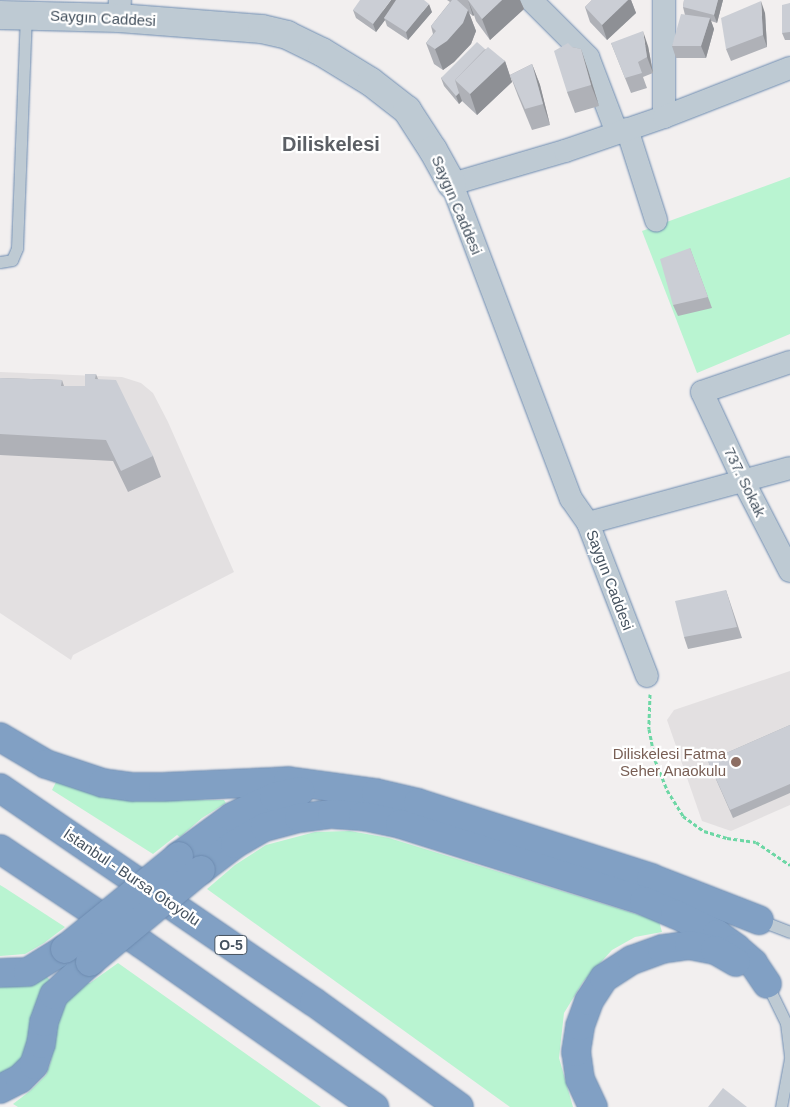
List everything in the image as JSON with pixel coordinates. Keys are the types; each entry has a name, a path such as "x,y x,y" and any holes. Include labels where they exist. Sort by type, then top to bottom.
{"highway":[{"path":"0,737 46,764 103,782 163,788 288,781 376,793 418,803 651,878 760,920"},
{"name":"İstanbul - Bursa Otoyolu","path":"0,788 298,991 459,1107"},
{"path":"0,1089 20,1079 34,1065 41,1044 44,1022 54,995 190,863 212,829 250,807 274,797 302,790 334,788"},
{"path":"0,973 28,972 65,949 190,863 236,844 265,827 298,818 332,814 363,816 408,826 644,901 718,934 753,963 767,984"},
{"path":"0,849 150,949 374,1107"},
{"path":"593,1107 580,1079 576,1052 580,1026 589,1001 604,978 632,960 662,949 689,945 715,950 748,969 767,984"}],"street":[{"path":"531,0 588,57 622,131 656,220"},
{"path":"664,0 664,117"},
{"name":"Saygın Caddesi","path":"13,15 120,9 262,29 287,36 322,52 371,82 407,110 452,184 572,499 588,523 647,676"},
{"path":"452,184 565,151 664,117 790,68"},
{"name":"737. Sokak","path":"790,362 702,392 744,482 790,571"},
{"path":"588,523 790,468"}],"lane":[{"path":"0,262 12,260 17,248 13,15"},
{"path":"760,920 790,932"},
{"path":"767,984 786,1023 790,1059 781,1107"}],"path":[{"path":"647,676 652,701 649,729 655,760 666,790 683,816 704,831 727,838 756,842 790,866"}],"shaded area":[{"path":"0,372 122,377 141,383 153,393 168,422 234,572 73,655 71,660 0,613"},
{"name":"Diliskelesi Fatma Seher Anaokulu","path":"790,671 790,805 731,831 702,821 667,720 674,710"}],"green space":[{"path":"790,177 790,334 697,373 642,231"},
{"path":"57,780 128,799 224,800 226,803 202,818 180,837 177,835 153,854 52,790"},
{"path":"350,831 389,838 659,921 662,932 635,937 612,950 583,982 564,1013 559,1058 573,1107 510,1107 207,889 235,865 266,845 315,832"},
{"path":"0,885 65,927 44,943 25,954 0,956"},
{"path":"118,963 321,1107 18,1107 13,1104 46,1075 51,1061 58,1009 83,982 90,983"},
{"path":"46,976 51,981 27,1060 0,1080 0,985 22,986"}],"building":[{"path":"360,0 391,0 373,24 353,10"},
{"path":"396,0 424,0 429,4 406,32 384,18"},
{"path":"452,0 457,0 468,10 463,23 447,41 435,49 426,43 436,31 431,26"},
{"path":"468,0 502,0 482,19"},
{"path":"592,0 628,0 602,25 585,7"},
{"path":"684,0 718,0 714,15 683,7"},
{"path":"761,1 763,35 726,49 721,18"},
{"path":"790,3 790,32 782,33 782,5"},
{"path":"681,14 710,18 701,46 672,46"},
{"path":"643,31 647,57 638,62 642,73 625,78 611,43"},
{"path":"477,42 485,49 455,80 459,93 456,96 441,78"},
{"path":"568,43 572,47 581,49 591,85 567,92 554,51"},
{"path":"488,47 505,61 470,94 455,80"},
{"path":"532,64 543,104 525,109 510,75"},
{"path":"690,248 708,297 673,305 660,259"},
{"path":"85,374 96,374 95,379 116,380 153,456 121,471 106,440 0,434 0,378 62,380 61,386 85,386"},
{"path":"726,590 737,627 684,637 675,601"},
{"path":"790,725 790,784 730,810 708,761"},
{"path":"723,1088 747,1107 708,1107"}],"place":[{"name":"Diliskelesi Fatma Seher Anaokulu","path":"736,762"}],"district":[{"name":"Diliskelesi","path":"331,144"}]}
